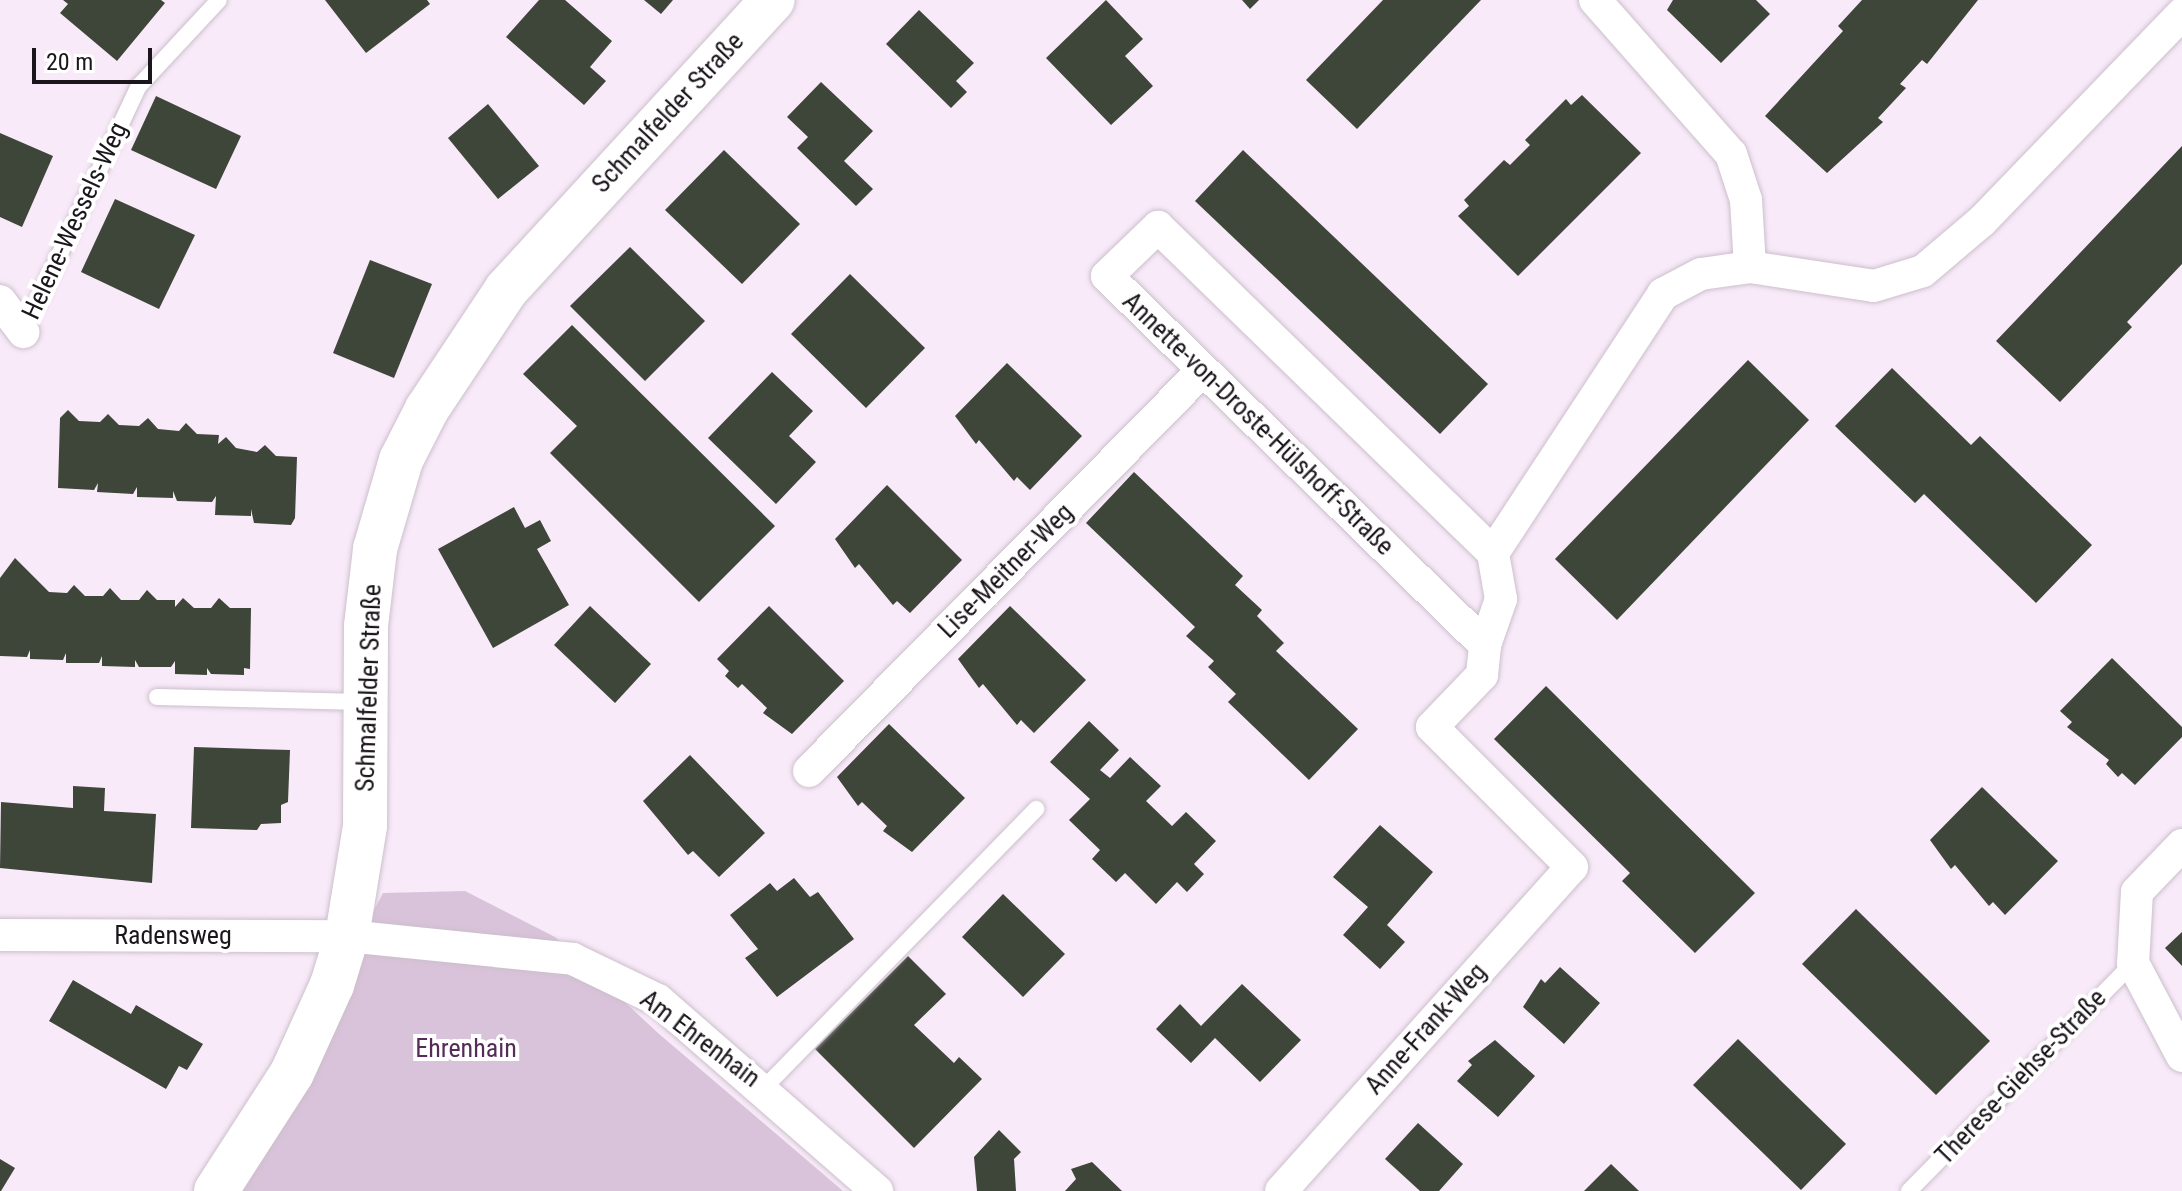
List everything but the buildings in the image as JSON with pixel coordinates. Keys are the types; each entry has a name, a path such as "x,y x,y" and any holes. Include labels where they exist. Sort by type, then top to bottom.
{"main road":[{"name":"Schmalfelder Straße","path":"216,1191 292,1073 332,985 347,936 365,826 366,626 375,549 401,460 427,409 506,290 773,0"}],"street":[{"path":"1595,0 1731,154 1746,200 1750,267"},
{"path":"1485,645 1501,599 1493,553 1663,294 1701,274 1750,267 1874,286 1923,271 1982,221 2182,14"},
{"name":"Annette-von-Droste-Hülshoff-Straße","path":"1485,645 1107,276 1158,227 1493,553"},
{"path":"0,301 23,332"},
{"name":"Lise-Meitner-Weg","path":"809,771 1203,370"},
{"name":"Anne-Frank-Weg","path":"1281,1191 1572,867 1432,727 1482,675 1485,645"},
{"path":"2133,963 2137,892 2182,845"},
{"name":"Radensweg","path":"0,935 347,936"},
{"name":"Am Ehrenhain","path":"347,936 573,959 658,1000 764,1088 877,1191"},
{"name":"Therese-Giehse-Straße","path":"2133,963 2182,1056"}],"lane":[{"name":"Helene-Wessels-Weg","path":"23,332 139,86 219,0"},
{"path":"157,697 366,702"},
{"path":"764,1088 1036,809"},
{"name":"Therese-Giehse-Straße","path":"1909,1191 2133,963"}],"green space":[{"name":"Ehrenhain","path":"465,891 555,937 658,1033 843,1191 227,1191 383,893"}]}
